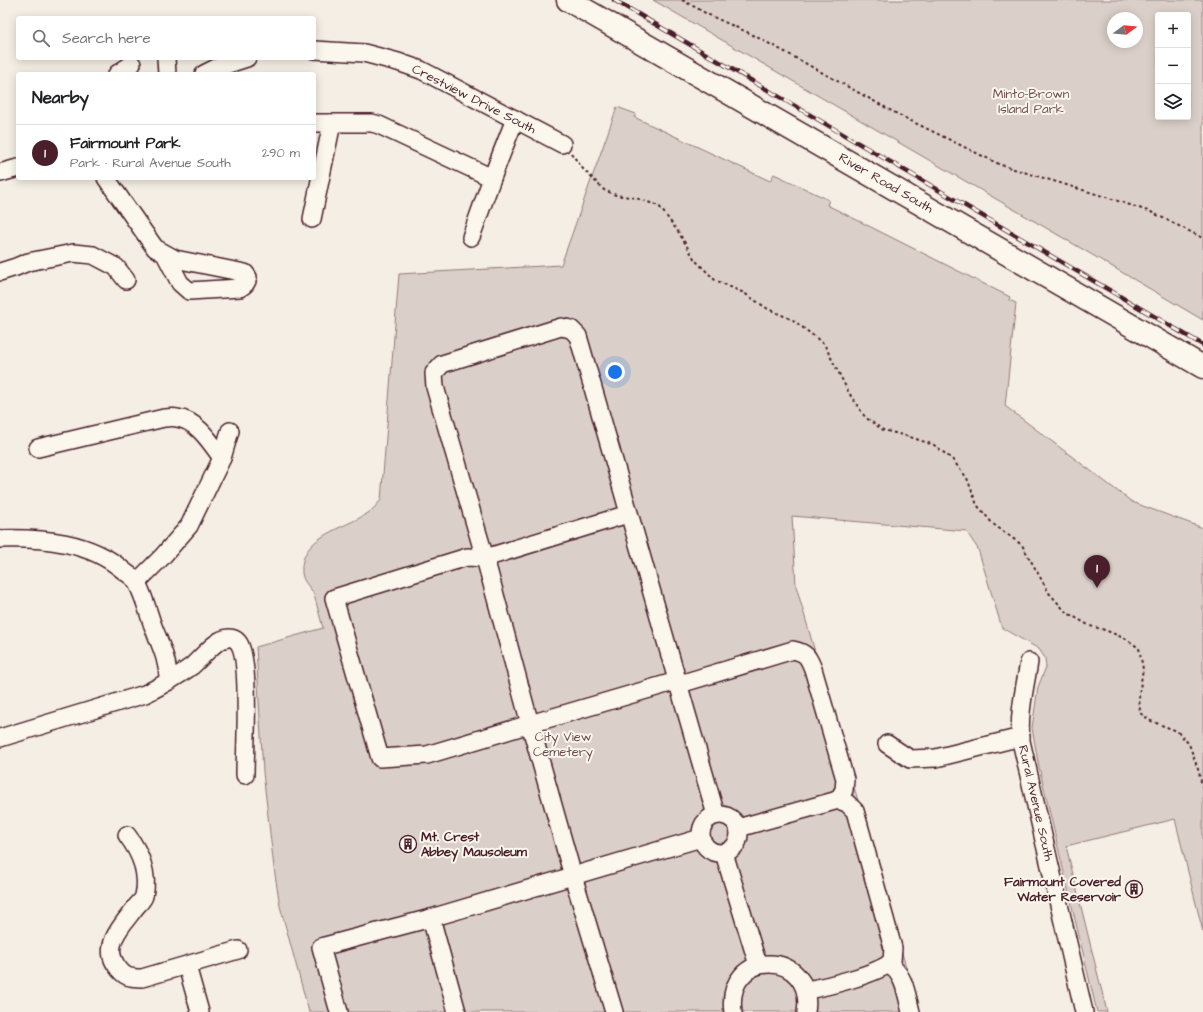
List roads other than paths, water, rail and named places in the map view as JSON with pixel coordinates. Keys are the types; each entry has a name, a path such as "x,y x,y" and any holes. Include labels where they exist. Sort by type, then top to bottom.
{"main road":[{"name":"River Road South","path":"568,0 1203,367"}],"street":[{"name":"Crestview Drive South","path":"316,50 364,53 415,68 562,144"},
{"path":"166,60 167,72"},
{"path":"219,68 241,60"},
{"path":"120,72 132,64"},
{"path":"471,237 515,119"},
{"path":"316,123 372,123 379,125 492,178"},
{"path":"312,219 332,123"},
{"path":"0,174 16,169"},
{"path":"107,180 147,238 155,248 166,256"},
{"path":"0,272 16,268 28,262 73,253 93,255 116,267 126,280"},
{"path":"614,1012 573,876 485,558 435,387 434,373 442,364 561,327 571,329 578,336 628,514 716,815"},
{"path":"38,448 164,418 178,418 191,423 203,433 222,458"},
{"path":"137,582 190,526 222,458 230,431"},
{"path":"628,514 485,558 467,557 334,598 380,758 427,755 677,681 683,683 793,650 803,653 809,659 813,668 846,779 844,790 838,800"},
{"path":"0,539 30,538 64,543 94,551 118,565 137,582 163,651 168,670 168,681"},
{"path":"0,738 145,694 184,671 220,641 233,638 238,642 244,655 246,681 245,775"},
{"name":"Rural Avenue South","path":"1029,662 1020,717 1020,737 1084,1012"},
{"path":"887,744 910,759 936,758 1020,737"},
{"path":"738,828 838,800 847,803 855,811 893,948 892,961 888,965 874,972 819,988 806,990"},
{"path":"716,815 729,817 734,821 738,828 739,834 735,846 724,853 712,852 703,844 701,838 700,832 705,821 716,815"},
{"path":"127,835 141,857 146,887 143,898 114,939 111,950 114,963 121,972 130,978 142,978 238,950"},
{"path":"339,1012 321,947 431,918 701,838"},
{"path":"724,853 758,965"},
{"path":"431,918 457,1012"},
{"path":"733,1012 732,1001 734,989 739,979 747,970 758,965 770,963 781,965 792,971 800,979 806,990 806,1012"},
{"path":"888,965 897,971 902,980 912,1012"},
{"path":"187,966 200,1012"}],"railway":[{"path":"614,0 1203,345"}],"place":[{"name":"Fairmount Park","path":"1097,588"},
{"name":"Mt. Crest Abbey Mausoleum","path":"408,844"},
{"name":"Fairmount Covered Water Reservoir","path":"1134,889"}],"park label":[{"name":"Minto-Brown Island Park","path":"1031,102"},
{"name":"City View Cemetery","path":"563,744"}]}
